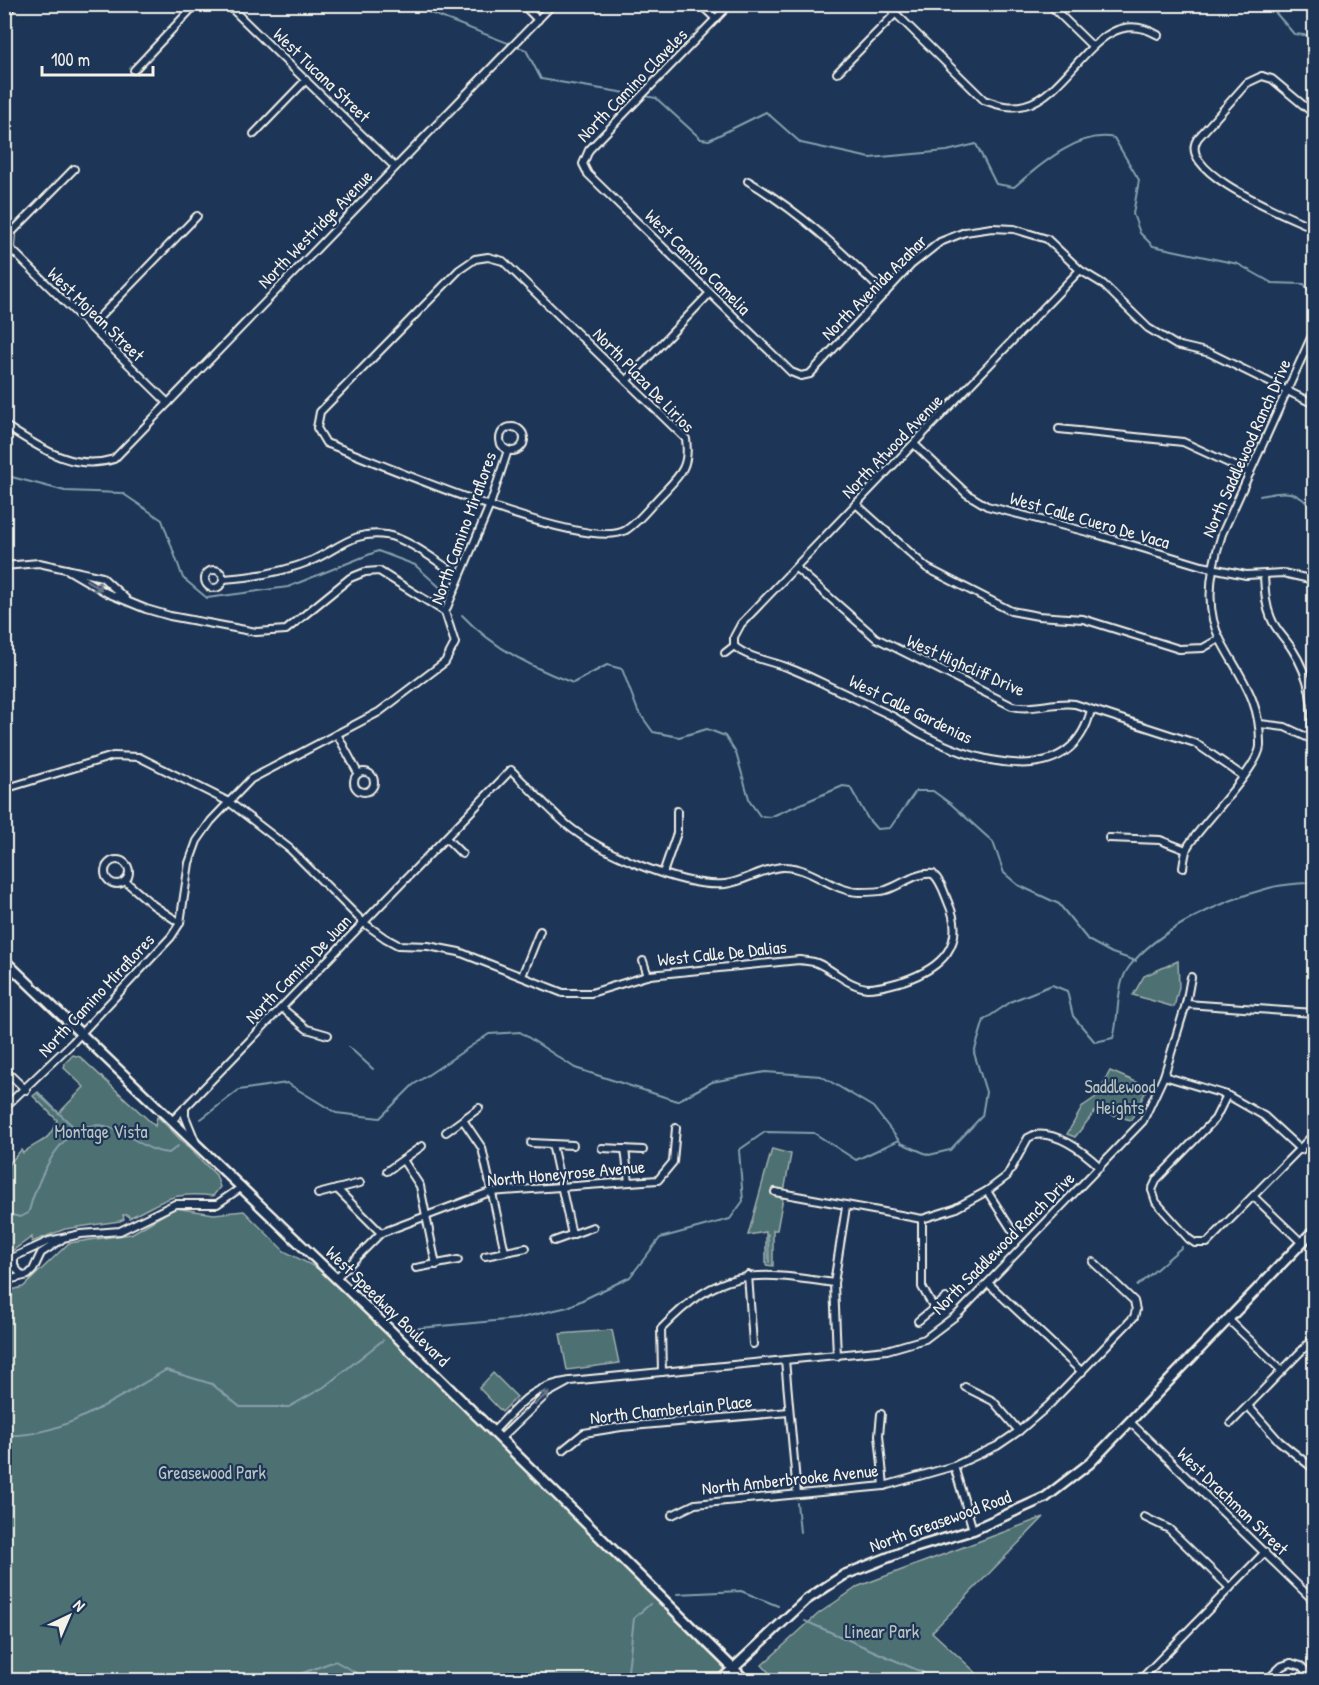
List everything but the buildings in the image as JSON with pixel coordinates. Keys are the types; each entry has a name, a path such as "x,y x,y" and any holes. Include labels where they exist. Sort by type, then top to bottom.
{"main road":[{"path":"4,13 12,4"},
{"name":"West Speedway Boulevard","path":"4,960 336,1278 745,1680"},
{"name":"North Greasewood Road","path":"721,1680 806,1600 844,1575 908,1550 973,1530 1046,1497 1090,1463 1131,1423 1314,1230"}],"street":[{"path":"134,70 196,4"},
{"name":"West Tucana Street","path":"227,4 395,167"},
{"path":"522,4 538,20"},
{"name":"North Westridge Avenue","path":"4,425 41,447 77,463 95,465 114,459 553,4"},
{"path":"700,4 716,19"},
{"name":"North Camino Claveles","path":"583,163 589,150 730,4"},
{"path":"886,4 984,100 1005,107 1026,105 1050,91 1092,46 1121,27 1144,27 1158,35"},
{"path":"1049,4 1092,46"},
{"path":"837,73 895,14"},
{"path":"1184,151 1193,147 1247,84 1261,73 1272,79 1314,114"},
{"path":"254,134 306,80"},
{"path":"1193,147 1197,160 1236,192 1314,228"},
{"path":"575,164 583,163"},
{"name":"West Camino Camelia","path":"583,163 588,174 709,294 786,369 801,378"},
{"name":"West Mojean Street","path":"74,169 12,232 10,242 14,254 168,403"},
{"path":"748,181 785,202 815,226 885,294"},
{"path":"90,327 197,216"},
{"name":"North Avenida Azahar","path":"801,378 810,374 911,266 940,242 965,232 992,228 1014,229 1047,239 1080,270"},
{"name":"North Plaza De Lirios","path":"488,256 503,261 686,439 688,456 681,475 626,530 610,534 570,530 490,505 327,443 317,428 320,412 459,270 475,259 488,256"},
{"path":"1080,270 1103,284 1148,328 1176,345 1210,353 1314,404"},
{"name":"North Atwood Avenue","path":"734,646 734,637 741,624 1080,270"},
{"path":"627,380 709,294"},
{"name":"North Saddlewood Ranch Drive","path":"1183,868 1186,850 1243,776 1260,750 1260,724 1253,696 1219,639 1211,606 1213,568 1222,534 1314,331"},
{"name":"North Camino Miraflores","path":"506,428 518,428 524,438 522,446 516,450 508,450 500,442 501,434 506,428"},
{"path":"1059,429 1183,442 1250,472"},
{"name":"West Calle Cuero De Vaca","path":"914,444 967,494 987,506 1213,568 1264,576 1283,573 1314,580"},
{"name":"North Camino Miraflores","path":"4,1108 26,1090 81,1034 171,937 180,923 189,863 197,841 211,821 251,779 379,712 445,662 454,643 444,612 458,574 490,505 508,450"},
{"path":"856,504 922,565 1011,611 1038,616 1083,619 1179,649 1203,648 1219,639"},
{"path":"224,579 258,577 315,559 341,542 362,536 386,535 409,544 458,574"},
{"path":"8,565 39,562 102,577 126,599"},
{"name":"West Highcliff Drive","path":"796,568 876,638 961,681 1022,708 1064,703 1195,743 1243,776"},
{"path":"66,569 106,593 126,599 146,609 170,616 256,632 286,630 350,578 365,572 379,571 444,612"},
{"path":"1260,724 1285,727 1313,739 1312,701 1308,681 1291,647 1271,618 1265,600 1264,576"},
{"path":"725,653 734,646"},
{"name":"West Calle Gardenias","path":"734,646 747,654 791,669 838,690 895,717 937,742 1002,762 1033,763 1054,758 1068,751 1082,734 1091,710"},
{"path":"337,734 358,773"},
{"path":"4,789 102,759 126,755 139,757 229,802 290,849 364,922"},
{"name":"North Camino De Juan","path":"172,1122 511,770 567,824 594,844 663,873"},
{"path":"663,873 677,833 677,812"},
{"path":"446,838 462,854"},
{"path":"1109,838 1160,840 1186,850"},
{"name":"West Calle De Dalias","path":"364,922 398,945 445,949 563,993 591,993 648,976 799,960 817,963 843,979 866,988 887,986 916,976 943,960 956,930 953,913 934,871 918,875 885,890 857,892 834,886 807,870 781,867 726,884 696,883 663,873"},
{"name":"North Camino Miraflores","path":"125,881 153,905 180,923"},
{"path":"522,976 540,931"},
{"name":"West Calle De Dalias","path":"643,962 648,976"},
{"name":"North Saddlewood Ranch Drive","path":"493,1432 534,1392 548,1384 837,1356 887,1350 925,1339 958,1314 1143,1121 1164,1076 1186,1004 1191,977"},
{"path":"1186,1004 1314,1013"},
{"path":"282,1008 307,1029 328,1035"},
{"path":"4,1069 26,1090"},
{"path":"1164,1076 1227,1095 1264,1116 1301,1150"},
{"path":"1227,1095 1215,1119 1157,1179 1150,1190 1156,1202 1190,1239 1201,1245 1211,1240 1301,1150 1314,1134"},
{"path":"185,1107 185,1116 198,1146"},
{"path":"446,1132 479,1108"},
{"path":"463,1120 482,1148 505,1252"},
{"name":"North Honeyrose Avenue","path":"336,1278 381,1233 490,1192 658,1180 674,1162 676,1128"},
{"path":"1031,1128 1034,1135"},
{"path":"775,1192 922,1219 954,1209 987,1191 1007,1176 1028,1138 1034,1135 1042,1135 1075,1146 1100,1167"},
{"path":"531,1143 573,1145"},
{"path":"552,1144 572,1235"},
{"path":"387,1171 422,1146"},
{"path":"602,1148 643,1150"},
{"path":"625,1149 629,1182"},
{"path":"403,1160 420,1186 435,1264"},
{"path":"318,1194 360,1183"},
{"path":"4,1267 14,1257 49,1241 120,1231 175,1204 217,1204 242,1187"},
{"path":"337,1189 381,1233"},
{"path":"987,1191 1012,1230"},
{"path":"1254,1197 1302,1243"},
{"path":"837,1356 834,1283 846,1206"},
{"path":"922,1219 922,1287 934,1308"},
{"path":"554,1241 593,1227"},
{"path":"4,1281 33,1270 37,1258 47,1248 68,1237"},
{"path":"485,1256 526,1248"},
{"path":"14,1257 14,1266 22,1276"},
{"path":"416,1268 458,1260"},
{"name":"North Amberbrooke Avenue","path":"672,1515 695,1504 884,1486 954,1466 998,1446 1048,1406 1131,1321 1138,1309 1131,1298 1093,1262"},
{"path":"662,1372 660,1328 685,1304 722,1281 748,1275 783,1275 834,1283"},
{"path":"748,1275 753,1344"},
{"path":"988,1283 1082,1372"},
{"path":"918,1321 946,1298"},
{"path":"1228,1319 1282,1371"},
{"path":"1231,1423 1314,1339"},
{"path":"785,1360 797,1494"},
{"name":"North Saddlewood Ranch Drive","path":"500,1439 548,1393 570,1381"},
{"path":"965,1387 993,1401 1019,1431"},
{"path":"1248,1406 1279,1441 1314,1469"},
{"name":"North Chamberlain Place","path":"563,1450 584,1433 621,1427 789,1412"},
{"path":"880,1414 879,1435 884,1486"},
{"name":"West Drachman Street","path":"1131,1423 1314,1601"},
{"path":"954,1466 973,1530"},
{"path":"1144,1517 1169,1529 1230,1588"},
{"path":"1140,1680 1265,1552"},
{"path":"1267,1680 1291,1660 1301,1666 1314,1680"}],"green space":[{"path":"1178,961 1179,987 1174,1007 1133,995 1144,976"},
{"name":"Montage Vista","path":"73,1055 80,1057 155,1126 157,1117 159,1118 216,1175 220,1187 213,1196 177,1196 129,1218 128,1215 123,1215 124,1219 120,1221 65,1229 32,1242 32,1237 5,1256 5,1169 21,1150 23,1153 47,1137 57,1120 33,1096 38,1092 59,1113 84,1087 64,1068 65,1063"},
{"name":"Saddlewood Heights","path":"1110,1071 1148,1087 1131,1120 1096,1110 1075,1137 1067,1134 1083,1106 1096,1097"},
{"path":"772,1149 791,1154 777,1230 773,1230 773,1266 766,1265 766,1232 748,1235"},
{"name":"Greasewood Park","path":"175,1208 214,1214 244,1211 284,1251 336,1278 500,1439 730,1672 722,1680 5,1680 4,1292 23,1287 69,1243 131,1234"},
{"path":"612,1330 619,1363 567,1370 560,1334"},
{"path":"493,1373 517,1397 502,1412 479,1388"},
{"name":"Linear Park","path":"1044,1517 932,1632 984,1680 776,1680 762,1665 818,1614 859,1586"}],"waterway":[{"path":"407,4 526,50 541,79 656,98 701,139 709,140 766,112 801,143 870,158 947,151 976,144 996,184 1014,187 1047,160 1074,144 1087,139 1114,138 1139,180 1133,214 1140,233 1153,246 1238,264 1272,283 1304,284 1311,294"},
{"path":"1268,4 1294,34 1314,36"},
{"path":"4,475 65,491 122,493 162,520 183,578 207,598 288,587 378,551 415,565 445,592"},
{"path":"1260,496 1290,493 1302,499 1314,512"},
{"path":"462,615 499,647 543,671 573,683 607,665 622,669 638,711 653,732 679,737 707,729 725,736 736,753 750,802 760,816 770,817 843,786 850,787 868,819 877,829 890,828 916,791 933,791 993,842 1004,873 1018,885 1059,904 1088,940 1112,953 1136,961"},
{"path":"201,1119 239,1090 287,1083 336,1113 380,1118 413,1085 489,1034 520,1032 575,1068 677,1101 712,1082 765,1072 821,1076 873,1107 901,1143 929,1155 950,1150 982,1116 986,1092 974,1053 984,1020 1012,1001 1052,985 1067,991 1073,1016 1095,1042 1113,1038 1125,975 1141,953 1157,940 1174,928 1232,900 1274,887 1314,882"},
{"path":"349,1047 373,1069"},
{"path":"38,1094 76,1129"},
{"path":"4,1213 20,1217 28,1213 46,1167 55,1153 64,1141 89,1126 103,1126 119,1131 149,1148 162,1152 169,1153 178,1146"},
{"path":"409,1329 516,1319 568,1307 630,1277 660,1238 730,1219 743,1201 739,1150 765,1132 814,1133 856,1160 899,1140"},
{"path":"768,1234 769,1262"},
{"path":"1137,1286 1182,1247"},
{"path":"4,1435 25,1434 67,1423 109,1403 166,1370 212,1384 240,1407 289,1407 324,1387 383,1340"},
{"path":"797,1503 800,1532"},
{"path":"677,1594 741,1591 778,1606"},
{"path":"627,1680 634,1618 650,1604"},
{"path":"805,1621 940,1680"},
{"path":"284,1680 335,1661 369,1680"}]}
